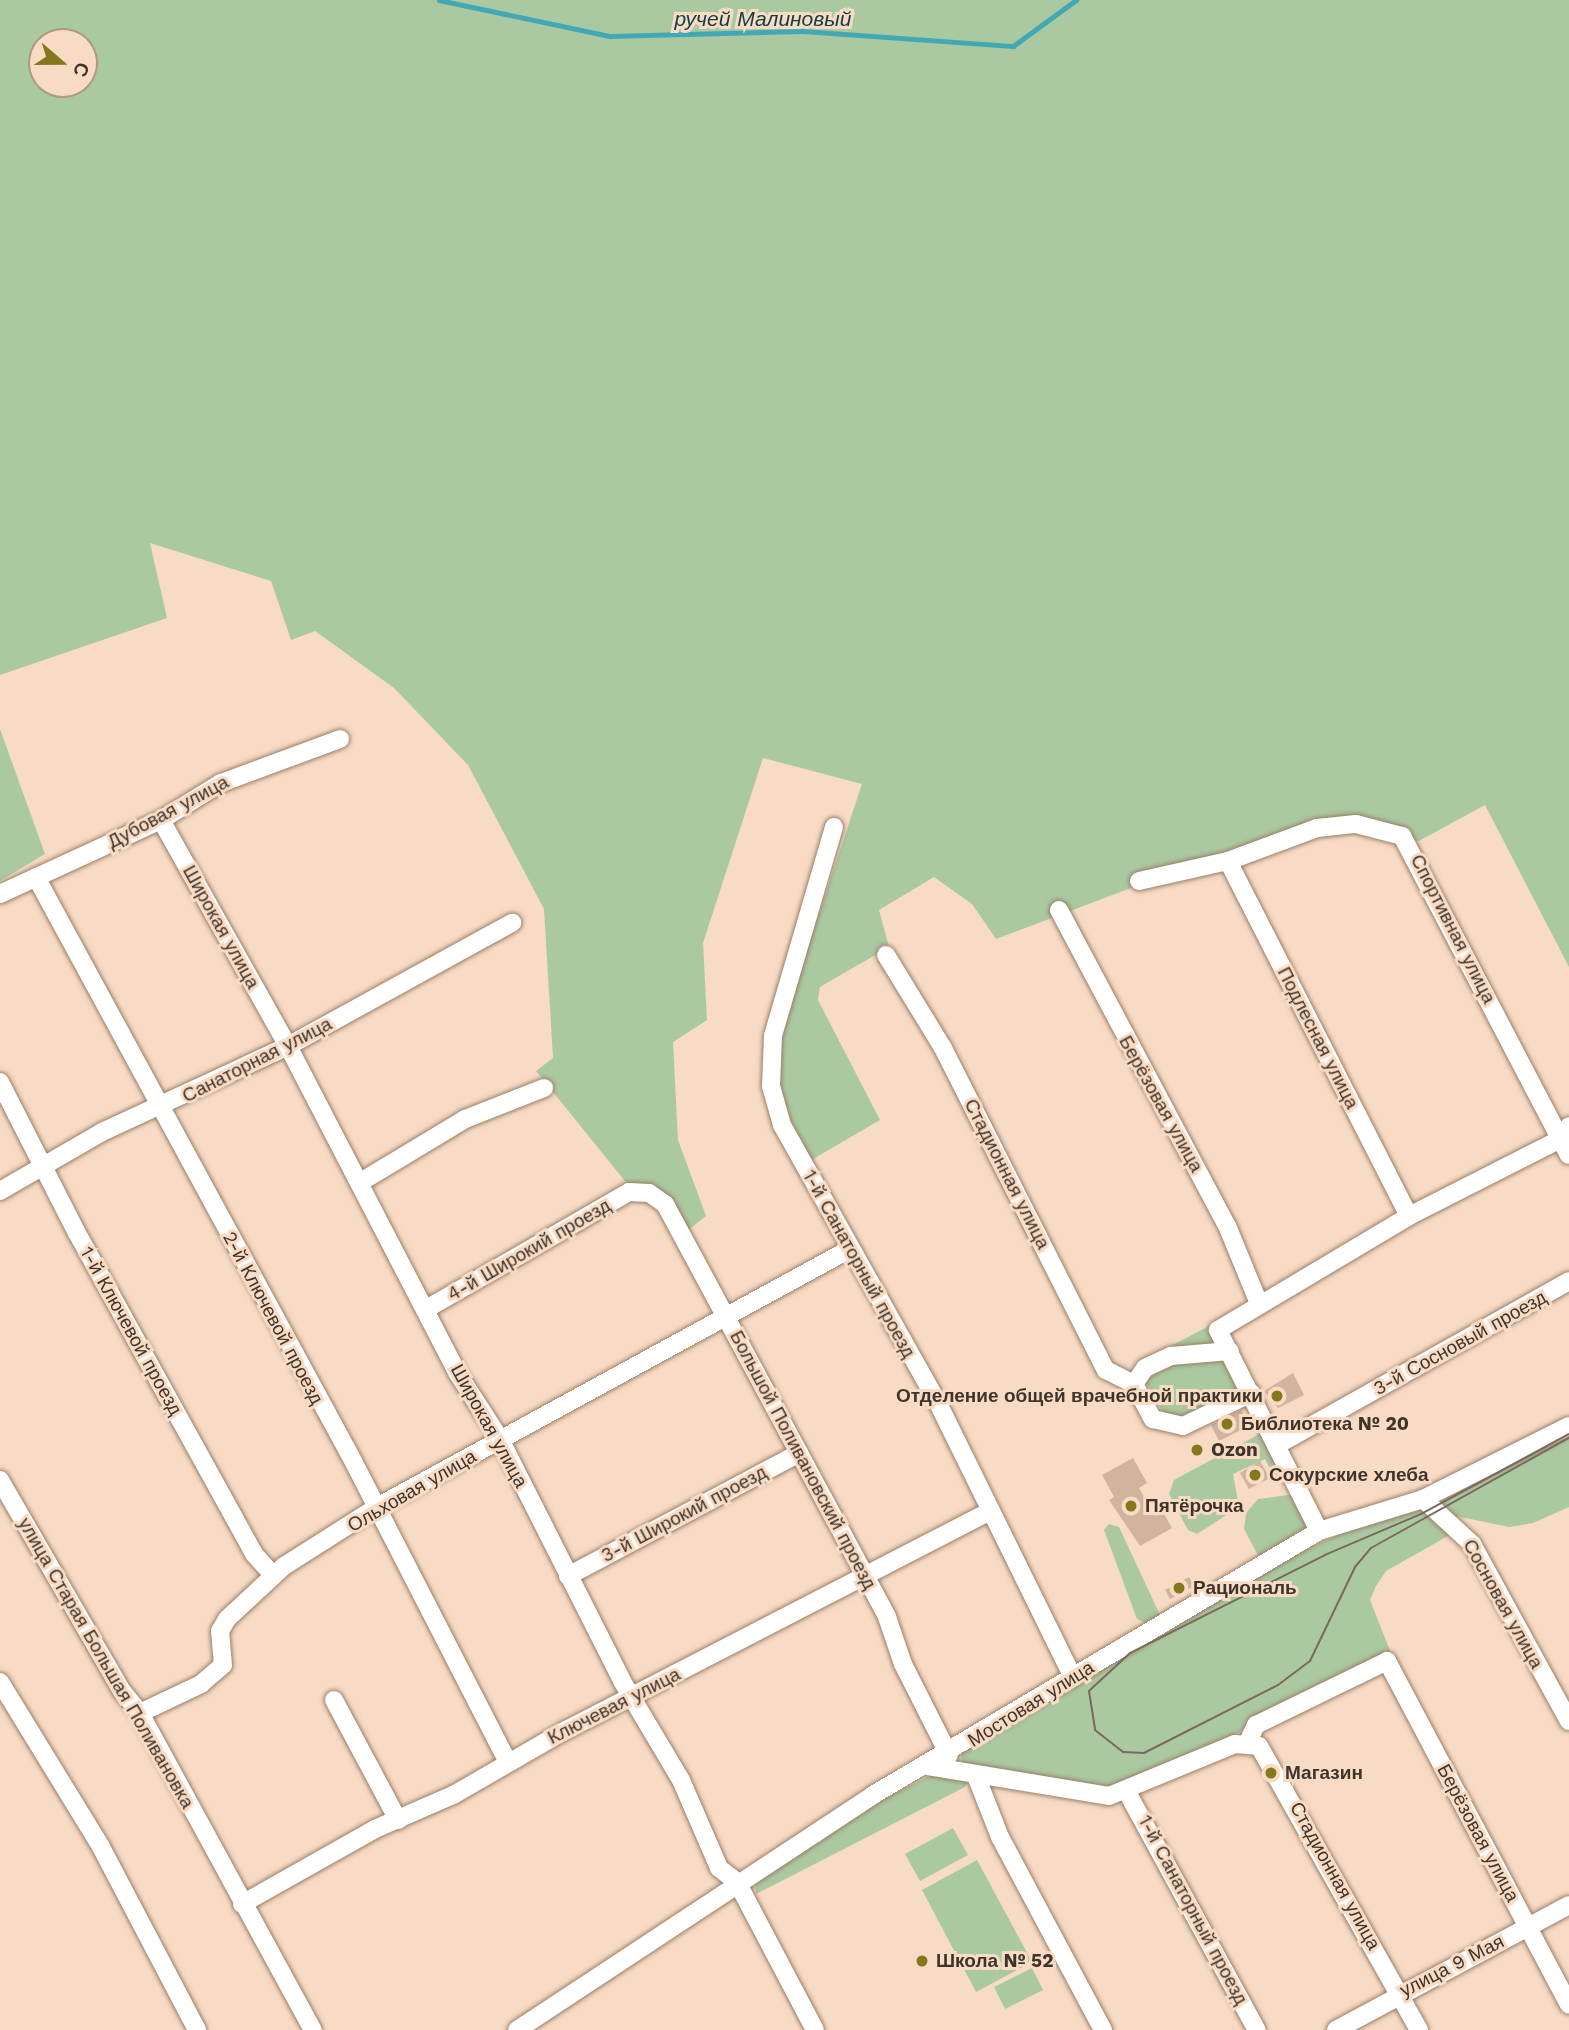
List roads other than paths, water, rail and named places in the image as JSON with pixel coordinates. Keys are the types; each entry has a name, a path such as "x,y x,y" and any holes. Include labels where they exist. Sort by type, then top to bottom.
{"street":[{"name":"Дубовая улица","path":"0,894 161,820 220,783 340,739"},
{"name":"Широкая улица","path":"161,820 289,1046 398,1263 428,1308 458,1374 500,1439 568,1576 681,1780 719,1868 737,1882 815,2030"},
{"name":"Спортивная улица","path":"1139,881 1228,861 1317,828 1356,824 1402,836 1566,1140"},
{"name":"1-й Санаторный проезд","path":"834,827 773,1035 771,1086 782,1125 848,1250 937,1401 988,1512 1015,1552 1073,1677"},
{"name":"Подлесная улица","path":"1228,861 1409,1216"},
{"name":"2-й Ключевой проезд","path":"36,877 377,1507 507,1761"},
{"name":"Берёзовая улица","path":"1059,910 1228,1228 1258,1301"},
{"name":"Санаторная улица","path":"0,1191 102,1132 162,1108 289,1046 512,923"},
{"name":"Стадионная улица","path":"886,955 943,1048 1106,1370 1134,1384"},
{"name":"1-й Ключевой проезд","path":"0,1082 254,1554 272,1574"},
{"path":"359,1183 465,1119 544,1088"},
{"path":"1319,1531 1218,1329 1258,1301 1409,1216 1566,1140"},
{"name":"4-й Широкий проезд","path":"428,1308 629,1192"},
{"name":"Большой Поливановский проезд","path":"629,1192 649,1193 665,1204 866,1578 949,1755"},
{"name":"Ольховая улица","path":"140,1713 201,1684 223,1665 220,1631 272,1574 377,1507 726,1319 848,1250"},
{"name":"3-й Сосновый проезд","path":"1277,1445 1569,1281"},
{"path":"1230,1352 1171,1356 1145,1368 1134,1384 1153,1419 1183,1426 1252,1393"},
{"name":"Мостовая улица","path":"517,2030 737,1882 1319,1531 1423,1499 1569,1426"},
{"name":"3-й Широкий проезд","path":"568,1576 799,1453"},
{"name":"улица Старая Большая Поливановка","path":"0,1480 122,1691 140,1713 313,2030"},
{"name":"Сосновая улица","path":"1423,1499 1472,1544 1569,1721"},
{"name":"Ключевая улица","path":"242,1904 507,1761 866,1578 988,1512"},
{"name":"Берёзовая улица","path":"1241,1743 1256,1725 1387,1661 1569,2005"},
{"path":"0,1682 101,1847 197,2030"},
{"path":"334,1700 398,1820"},
{"path":"928,1766 1084,1796 1127,1791 1241,1743"},
{"name":"Стадионная улица","path":"1241,1743 1259,1746 1277,1770 1419,2030"},
{"path":"976,1776 1000,1837 1097,2028"},
{"name":"1-й Санаторный проезд","path":"1127,1791 1257,2030"},
{"name":"улица 9 Мая","path":"1336,2030 1399,1992 1569,1905"}],"waterway":[{"name":"ручей Малиновый","path":"439,0 610,36 803,31 1013,46 1076,0"}],"tram line":[{"path":"1569,1434 1421,1514 1325,1555 1130,1653 1089,1691 1095,1730 1123,1752 1144,1753 1278,1685 1310,1661 1355,1567 1371,1548 1569,1438"}],"place":[{"name":"Отделение общей врачебной практики","path":"1277,1396"},
{"name":"Библиотека № 20","path":"1227,1424"},
{"name":"Ozon","path":"1197,1450"},
{"name":"Сокурские хлеба","path":"1255,1475"},
{"name":"Пятёрочка","path":"1131,1506"},
{"name":"Рациональ","path":"1179,1588"},
{"name":"Магазин","path":"1271,1773"},
{"name":"Школа № 52","path":"922,1961"}]}
